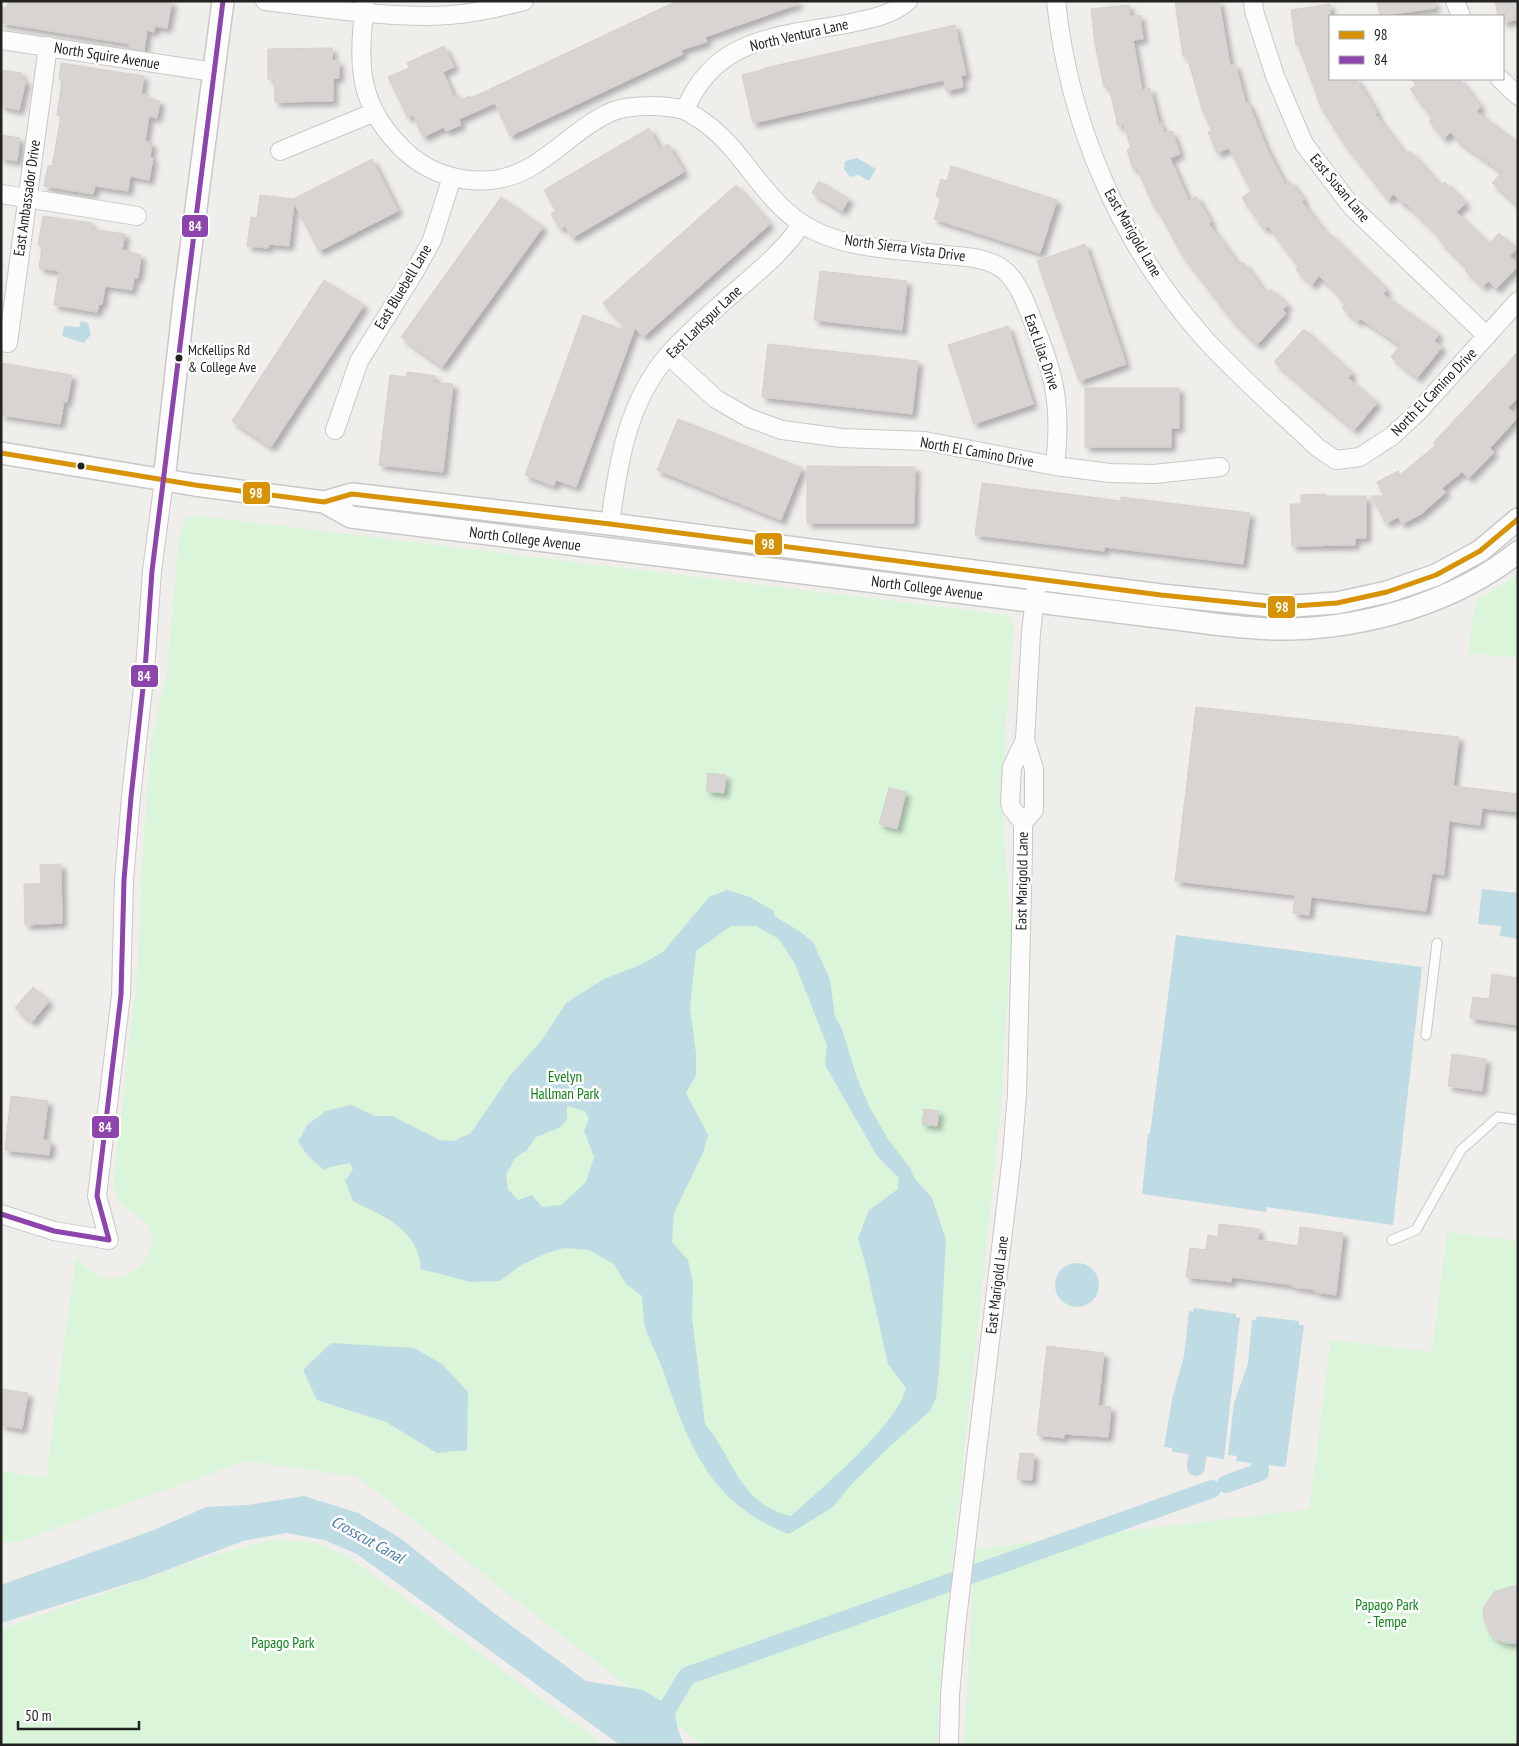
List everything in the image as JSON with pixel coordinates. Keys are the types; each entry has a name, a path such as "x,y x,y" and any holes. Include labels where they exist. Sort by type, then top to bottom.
{"street":[{"path":"1,1214 54,1231 109,1240 97,1196 120,995 124,880 130,796 145,670 152,571 223,1"},
{"path":"265,1 365,6 430,16 486,11 524,1"},
{"name":"North Ventura Lane","path":"685,110 693,92 709,69 740,49 761,41 871,18 902,6 908,1"},
{"name":"East Marigold Lane","path":"1056,1 1060,36 1067,69 1087,143 1113,202 1148,266 1211,345 1311,441 1336,460"},
{"name":"East Susan Lane","path":"1253,1 1254,11 1275,76 1304,144 1352,207 1488,336"},
{"path":"1455,1 1461,15"},
{"path":"365,6 359,50 361,69 364,88 384,130 406,154 424,166 452,178"},
{"name":"North Squire Avenue","path":"1,40 214,72"},
{"name":"East Ambassador Drive","path":"1,342 8,343 48,46"},
{"path":"1501,80 1518,96"},
{"name":"North Sierra Vista Drive","path":"452,178 471,181 497,179 518,174 536,164 595,120 613,111 646,106 685,110 713,127 732,146 760,183 784,210 802,224 826,236 865,245 974,258 994,264 1007,273"},
{"path":"280,151 375,112"},
{"name":"East Bluebell Lane","path":"335,430 360,361 415,272 432,240 452,178"},
{"path":"1,194 137,216"},
{"name":"East Larkspur Lane","path":"610,524 617,470 629,426 643,394 668,355 690,331 772,260 788,244 802,224"},
{"name":"East Lilac Drive","path":"1007,273 1021,294 1029,312 1056,385 1059,413 1055,466"},
{"name":"North El Camino Drive","path":"1336,460 1360,457 1392,436 1417,413 1518,301"},
{"name":"North El Camino Drive","path":"668,355 716,399 749,418 782,430 842,438 925,441 1055,466 1110,473 1154,474 1220,467"},
{"name":"North College Avenue","path":"1,452 164,480 324,502 351,517 1159,617 1290,629 1340,625 1391,614 1444,596 1496,570 1518,552"},
{"name":"North College Avenue","path":"324,502 352,494 610,524 1161,595 1270,606 1337,603 1387,592 1436,575 1480,551 1518,519"},
{"name":"East Marigold Lane","path":"950,1745 950,1695 956,1627 1012,1156 1017,1075 1023,823 1011,807 1010,802 1012,767 1025,740 1038,579"}],"lane":[{"path":"1426,1035 1437,943"},
{"path":"1392,1240 1416,1230 1461,1150 1498,1117 1518,1120"}],"green space":[{"name":"Evelyn Hallman Park","path":"193,515 1007,615 1014,627 1005,732 1004,832 1011,934 1001,1108 949,1594 938,1714 938,1745 703,1745 358,1477 247,1461 17,1542 1,1543 1,1471 46,1478 76,1256 95,1274 103,1278 112,1279 129,1274 137,1269 144,1262 152,1246 152,1237 147,1225 140,1217 122,1204 113,1187 138,964 141,878 151,742 167,673 179,537 184,522"},
{"path":"1518,575 1518,658 1468,653 1476,600"},
{"name":"Papago Park - Tempe","path":"1447,1232 1518,1241 1518,1745 964,1745 975,1549 1309,1509 1331,1340 1432,1352"},
{"name":"Papago Park","path":"271,1540 314,1542 347,1556 592,1736 601,1745 1,1745 1,1629 208,1557"}],"water":[{"path":"857,158 876,169 869,181 858,175 850,177 844,169 845,161"},
{"path":"81,321 88,323 91,334 84,343 62,336 64,326 79,327"},
{"path":"1482,889 1518,893 1518,939 1500,936 1501,926 1478,924"},
{"path":"727,890 750,897 774,911 774,916 813,942 830,980 835,1017 842,1029 857,1078 870,1108 888,1139 910,1168 915,1179 932,1198 946,1240 939,1372 936,1398 930,1411 888,1448 849,1487 833,1507 789,1534 763,1522 741,1507 723,1491 708,1471 684,1427 661,1364 646,1330 642,1296 626,1284 614,1264 589,1250 564,1248 547,1253 521,1265 500,1281 471,1282 421,1269 419,1255 407,1234 388,1219 353,1201 345,1181 353,1169 350,1163 324,1170 308,1156 298,1142 307,1125 326,1111 351,1105 375,1116 392,1116 440,1140 453,1141 471,1133 509,1077 542,1040 566,1003 604,979 640,965 663,952 709,897","holes":["731,926 756,926 779,939 795,964 827,1045 825,1065 877,1156 899,1178 898,1189 869,1210 858,1239 888,1364 906,1388 889,1419 874,1437 791,1516 774,1510 760,1502 749,1491 705,1424 692,1318 693,1283 688,1260 672,1242 674,1213 703,1153 708,1135 686,1093 696,1075 696,1053 690,1008 696,951","567,1106 585,1111 589,1119 584,1131 594,1157 586,1182 561,1205 542,1207 532,1195 518,1200 508,1189 506,1175 515,1158 527,1150 536,1137 559,1128 567,1120"]},
{"path":"1176,935 1422,967 1393,1225 1267,1207 1266,1212 1142,1194 1148,1134 1150,1134"},
{"path":"1077,1263 1089,1267 1095,1273 1099,1285 1095,1297 1089,1303 1077,1307 1065,1303 1059,1297 1055,1285 1059,1273 1065,1267"},
{"path":"1194,1308 1236,1314 1236,1317 1240,1318 1224,1459 1172,1452 1172,1448 1164,1447 1172,1399 1184,1356 1189,1311 1193,1312"},
{"path":"1257,1316 1299,1321 1299,1325 1304,1325 1286,1465 1284,1467 1236,1461 1237,1456 1228,1455 1234,1403 1248,1364 1252,1320 1256,1320"},
{"path":"331,1343 414,1348 442,1364 468,1392 467,1450 437,1453 386,1422 317,1400 303,1370"},
{"name":"Crosscut Canal","path":"304,1496 358,1513 400,1538 494,1613 586,1681 643,1690 674,1709 678,1730 684,1745 620,1745 357,1554 324,1540 286,1533 243,1541 146,1578 1,1623 1,1585 154,1530 206,1507 247,1505"}],"building":[{"path":"8,1 172,1 167,28 155,26 154,32 147,30 144,51 129,48 130,44 1,23 1,7 7,8"},
{"path":"677,1 798,1 798,4 705,37 707,42 681,50 683,54 510,136 495,103 459,119 461,125 446,131 444,127 423,137 413,115 408,118 388,77 409,68 407,63 444,46 454,67 443,72 454,97 459,95 461,100 470,96 471,98"},
{"path":"1175,1 1219,1 1230,66 1235,64 1246,104 1248,102 1266,147 1285,184 1290,181 1304,200 1302,202 1328,236 1330,234 1387,290 1383,294 1439,334 1434,341 1442,347 1417,378 1391,357 1400,345 1361,319 1358,322 1342,308 1346,304 1319,276 1312,285 1296,270 1299,267 1268,226 1264,229 1242,198 1251,191 1229,148 1217,153 1208,132 1212,131 1202,109 1187,56 1183,56"},
{"path":"1377,1 1434,1 1435,8 1380,15"},
{"path":"1495,1 1518,1 1518,19 1504,23 1504,15 1498,15"},
{"path":"1330,4 1329,80 1357,80 1377,113 1375,114 1406,155 1410,151 1441,186 1445,182 1466,203 1456,212 1489,244 1499,233 1516,249 1510,256 1518,266 1496,289 1488,281 1483,287 1465,270 1467,268 1439,240 1441,238 1405,203 1404,205 1394,194 1388,200 1345,145 1321,107 1298,45 1296,45 1291,10"},
{"path":"1129,5 1130,16 1140,15 1143,39 1133,40 1142,90 1150,88 1159,124 1161,123 1164,133 1172,131 1180,154 1170,158 1189,201 1196,196 1211,222 1209,224 1239,265 1243,262 1266,293 1271,289 1288,305 1283,310 1286,313 1257,345 1232,320 1182,255 1157,208 1155,209 1137,168 1133,169 1127,150 1131,148 1124,125 1118,126 1109,86 1104,87 1095,44 1091,9"},
{"path":"955,25 966,75 961,76 963,87 946,91 944,80 753,123 742,75 765,68"},
{"path":"332,48 332,61 339,61 339,78 333,78 333,101 275,102 274,79 268,79 268,49"},
{"path":"61,63 144,76 141,94 149,95 148,99 160,101 157,118 149,116 145,141 152,143 150,157 153,158 149,180 130,176 128,191 95,186 93,194 44,186 48,166 52,166 61,116 57,115 62,80 59,80"},
{"path":"1,70 22,73 21,79 26,80 19,110 1,106"},
{"path":"1413,80 1460,80 1481,107 1476,111 1518,143 1518,206 1492,183 1502,172 1458,141 1451,132 1444,139 1429,121 1432,118 1410,89 1416,85"},
{"path":"649,128 660,149 668,144 684,172 572,238 565,226 560,229 551,214 556,211 544,190"},
{"path":"1,135 20,138 17,161 1,158"},
{"path":"372,159 398,211 319,251 294,203 289,246 269,244 268,248 247,246 251,217 257,218 260,195 293,199"},
{"path":"951,166 1057,200 1040,253 934,219 941,198 936,196 941,179 947,181"},
{"path":"819,181 849,199 842,211 812,193"},
{"path":"736,185 770,224 643,337 635,328 576,487 556,480 554,486 525,475 583,315 629,332 603,303"},
{"path":"501,197 543,227 442,367 401,337"},
{"path":"43,216 92,223 91,229 125,234 122,250 141,255 138,278 134,278 132,290 105,286 102,304 99,304 97,312 54,305 59,271 39,268 42,246 38,245"},
{"path":"1085,244 1126,364 1079,381 1037,261"},
{"path":"820,271 907,281 902,330 814,320"},
{"path":"324,280 364,305 271,447 232,421"},
{"path":"1008,326 1033,404 974,424 948,345"},
{"path":"1304,329 1352,373 1348,378 1377,403 1354,430 1274,362"},
{"path":"768,344 918,361 912,414 762,397"},
{"path":"1518,352 1518,398 1508,408 1518,417 1490,448 1494,452 1469,478 1462,472 1442,488 1446,492 1421,514 1402,524 1398,517 1386,523 1371,496 1384,496 1377,482 1398,471 1400,475 1436,445 1433,443"},
{"path":"1,363 72,375 67,402 64,401 60,424 1,415"},
{"path":"407,372 436,376 431,382 453,384 443,472 379,465 390,375 406,377"},
{"path":"1085,388 1179,388 1179,428 1171,428 1171,447 1085,447"},
{"path":"678,419 802,468 781,520 657,470"},
{"path":"807,466 915,467 914,523 807,523"},
{"path":"982,483 1121,501 1121,497 1250,513 1243,564 1104,547 1104,551 975,535"},
{"path":"1325,494 1325,496 1366,496 1366,538 1355,538 1355,545 1292,546 1290,504 1301,504 1301,495"},
{"path":"1196,707 1459,737 1453,786 1518,794 1518,812 1482,808 1480,825 1449,821 1444,875 1432,873 1426,911 1311,897 1309,915 1293,913 1295,895 1175,881"},
{"path":"708,773 726,775 724,793 706,791"},
{"path":"889,788 906,792 897,829 879,824"},
{"path":"61,864 62,923 25,925 24,884 41,884 40,865"},
{"path":"1492,974 1518,978 1518,1025 1470,1018 1473,997 1489,999"},
{"path":"33,987 49,1001 32,1022 15,1008"},
{"path":"1452,1054 1486,1059 1482,1091 1448,1086"},
{"path":"11,1096 48,1101 43,1140 51,1141 49,1155 5,1150"},
{"path":"924,1109 939,1111 937,1126 922,1124"},
{"path":"1219,1224 1259,1229 1258,1240 1298,1246 1300,1227 1343,1233 1336,1295 1293,1287 1293,1285 1232,1277 1231,1282 1186,1277 1190,1248 1206,1250 1208,1235 1218,1237"},
{"path":"1047,1346 1104,1353 1098,1406 1111,1407 1108,1437 1064,1434 1064,1438 1037,1435"},
{"path":"1,1389 28,1393 22,1429 1,1425"},
{"path":"1020,1453 1034,1454 1032,1480 1017,1479"},
{"path":"1512,1586 1518,1587 1518,1643 1506,1643 1497,1640 1490,1634 1483,1617 1484,1607 1494,1592"}],"waterway":[{"path":"1196,1467 1197,1457"},
{"path":"1226,1484 1260,1472 1260,1465"},
{"path":"657,1726 687,1676 1212,1489"}],"transit line":[{"name":"84","path":"1,1214 54,1231 109,1240 97,1196 121,995 124,880 131,797 145,670 152,571 223,1"},
{"name":"98","path":"1,453 195,485 324,502 352,494 610,524 1161,595 1280,607 1337,603 1387,592 1436,575 1480,551 1518,519"}],"place":[{"name":"McKellips Rd & College Ave","path":"179,358"}]}
